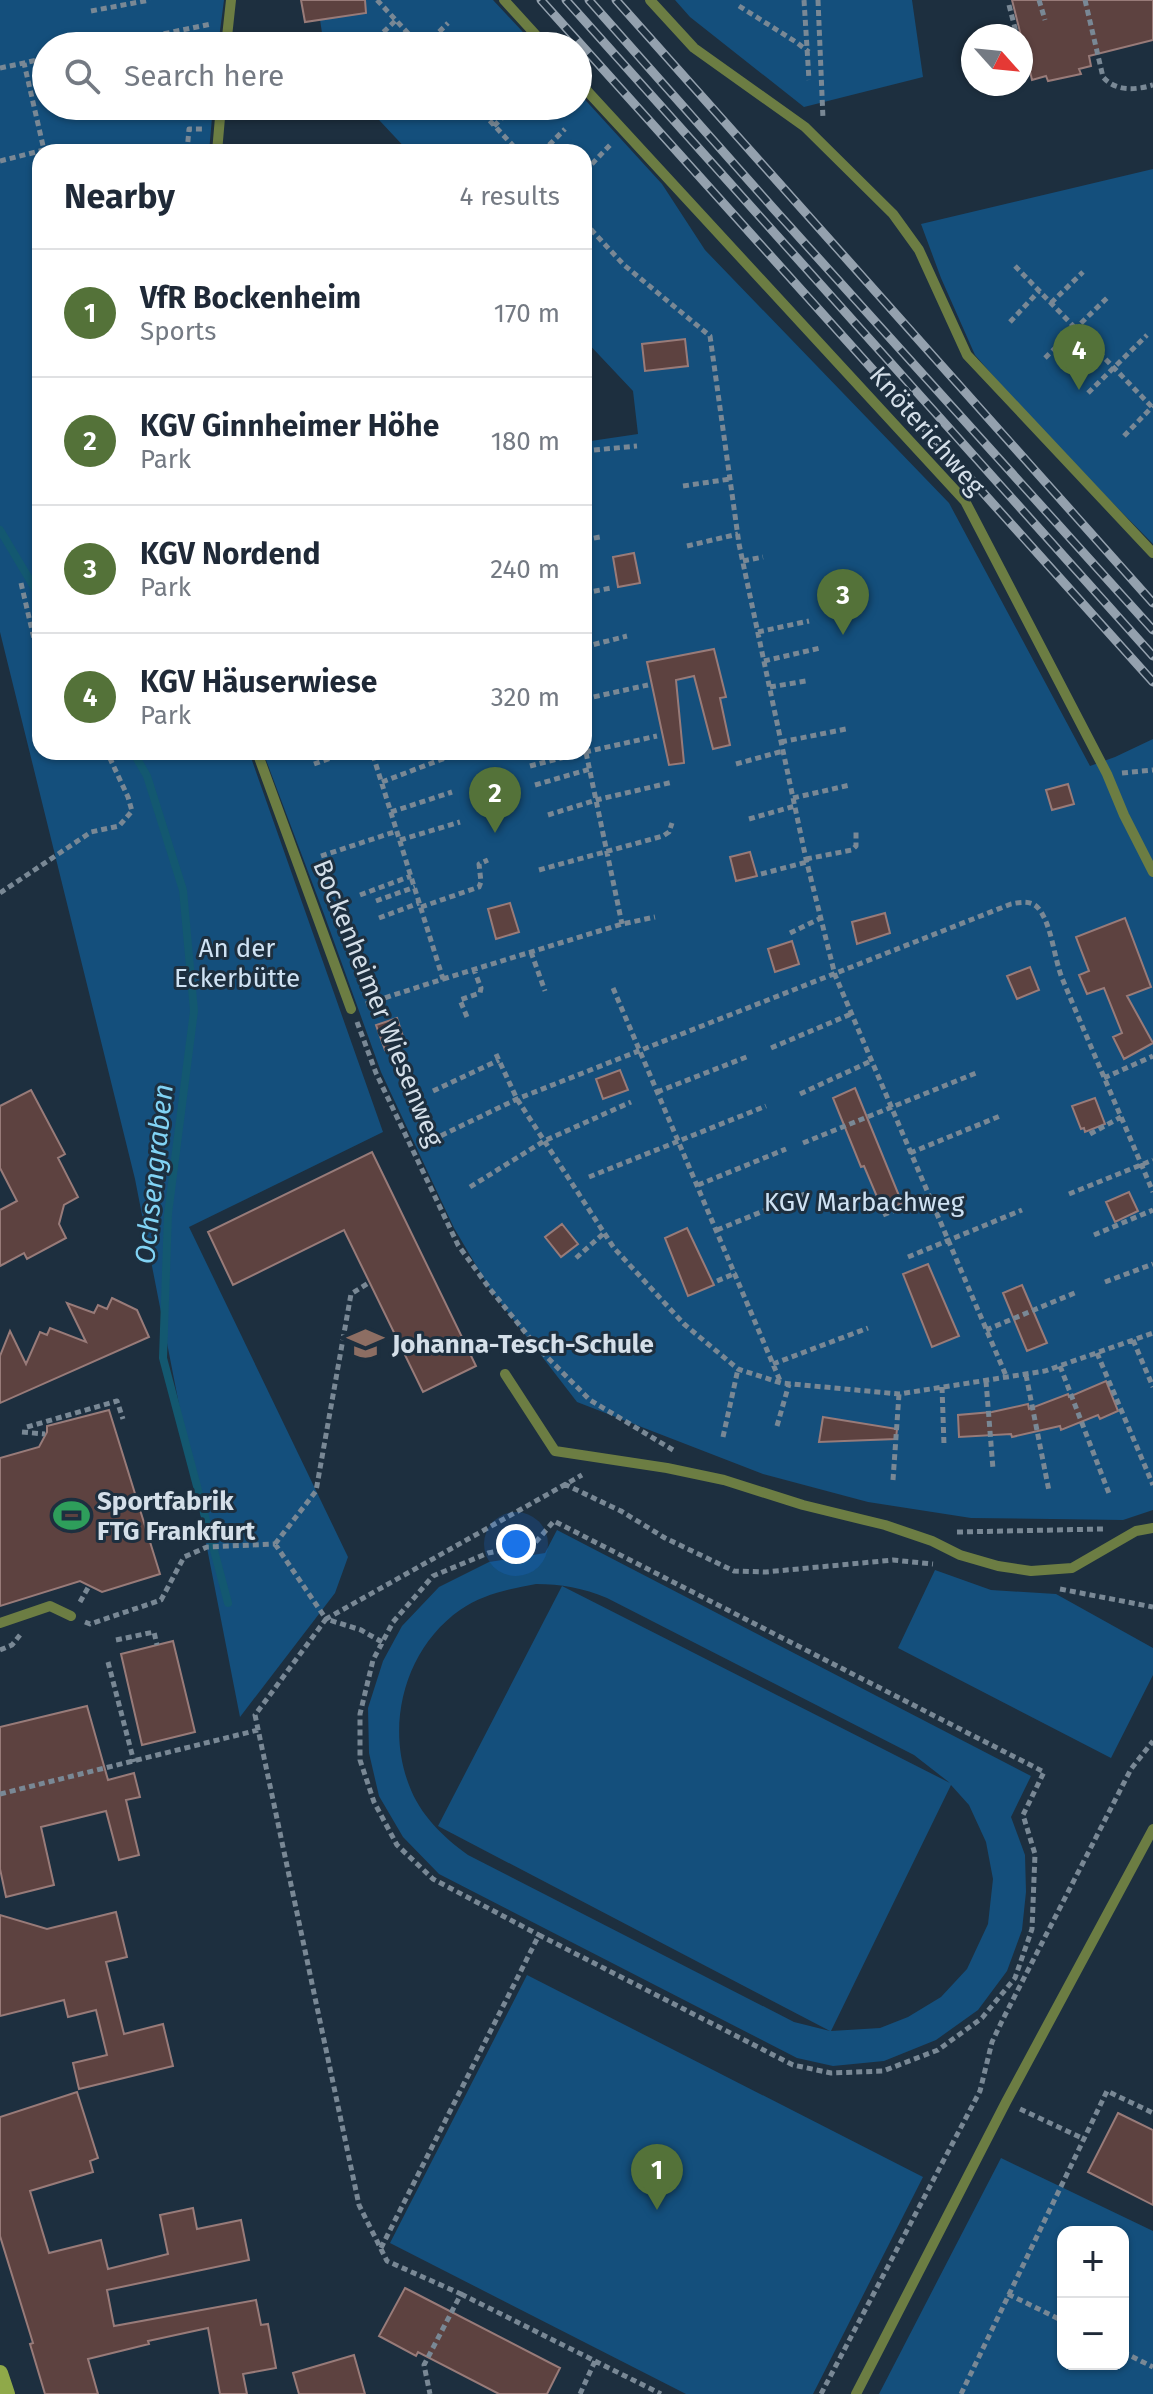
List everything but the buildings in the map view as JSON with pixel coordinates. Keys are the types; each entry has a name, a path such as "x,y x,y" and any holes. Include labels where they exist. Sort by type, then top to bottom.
{"main road":[{"path":"0,2373 7,2394"}],"lane":[{"path":"227,32 231,0"},
{"path":"504,0 533,32"},
{"path":"650,0 694,48 805,127 893,214 919,250 967,355 1153,553"},
{"name":"Knöterichweg","path":"592,96 965,501 1107,774 1153,872"},
{"path":"218,144 220,120"},
{"name":"Bockenheimer Wiesenweg","path":"260,760 351,1009"},
{"path":"505,1374 555,1451 724,1480 803,1505 885,1525 932,1541 960,1555 998,1566 1031,1571 1072,1568 1136,1531 1153,1528"},
{"path":"0,1623 50,1606 71,1616"},
{"path":"856,2394 1006,2102 1153,1829"}],"path":[{"path":"91,11 150,0"},
{"path":"377,0 408,32"},
{"path":"804,0 809,80"},
{"path":"818,0 823,123"},
{"path":"1039,0 1045,20"},
{"path":"1085,0 1103,77 1107,82 1129,89 1153,85"},
{"path":"1009,5 1014,24"},
{"path":"739,6 809,52"},
{"path":"384,32 396,20"},
{"path":"171,32 228,23"},
{"path":"438,32 448,23"},
{"path":"0,68 32,61"},
{"path":"24,63 32,98"},
{"path":"37,120 43,144"},
{"path":"489,120 511,144"},
{"path":"494,126 500,120"},
{"path":"188,144 189,129 219,128"},
{"path":"550,144 565,129"},
{"path":"592,164 610,145"},
{"path":"0,161 32,153"},
{"path":"592,231 624,265 710,336 743,561 793,798 835,975 1007,1378"},
{"path":"1015,266 1153,407 1124,436"},
{"path":"1051,303 1083,272"},
{"path":"1010,322 1039,291"},
{"path":"1045,358 1108,297"},
{"path":"1088,393 1147,335"},
{"path":"592,450 637,446"},
{"path":"683,486 730,479"},
{"path":"687,546 738,534"},
{"path":"592,538 600,537"},
{"path":"743,561 763,557"},
{"path":"21,583 32,630"},
{"path":"592,592 611,588"},
{"path":"758,632 809,621"},
{"path":"592,645 627,636"},
{"path":"764,661 820,648"},
{"path":"770,687 806,681"},
{"path":"592,697 648,685"},
{"path":"781,742 846,729"},
{"path":"592,750 657,736"},
{"path":"736,764 783,751"},
{"path":"0,893 91,832 119,826 126,820 132,811 111,760"},
{"path":"314,764 325,760"},
{"path":"375,760 443,979"},
{"path":"382,782 440,760"},
{"path":"530,766 554,760"},
{"path":"587,760 622,924"},
{"path":"535,785 590,769"},
{"path":"1107,774 1153,770"},
{"path":"548,815 673,782"},
{"path":"793,798 850,785"},
{"path":"391,812 452,792"},
{"path":"749,819 795,806"},
{"path":"400,840 460,822"},
{"path":"539,870 663,836 669,832 672,823"},
{"path":"761,874 852,850 856,846 856,829"},
{"path":"321,856 397,831"},
{"path":"379,918 479,887 479,864 488,860"},
{"path":"360,895 411,876"},
{"path":"376,901 415,887"},
{"path":"432,1140 517,1099 1011,904 1025,902 1040,910 1060,974 1153,1192"},
{"path":"351,1009 622,924 655,917"},
{"path":"790,933 821,918"},
{"path":"531,952 545,991"},
{"path":"467,1017 460,1000 480,993 481,988 474,970"},
{"path":"613,988 781,1383"},
{"name":"Bockenheimer Wiesenweg","path":"351,1009 376,1073 430,1190 458,1245 482,1278 538,1348 590,1400 684,1456"},
{"path":"771,1048 851,1014"},
{"path":"657,1093 749,1056"},
{"path":"1104,1078 1153,1056"},
{"path":"433,1091 498,1057 517,1099 604,1233 630,1267 684,1324 738,1369 781,1383 899,1394 1026,1375 1153,1333"},
{"path":"800,1094 871,1061"},
{"path":"803,1143 976,1073"},
{"path":"470,1187 544,1141 631,1102"},
{"path":"589,1177 766,1106"},
{"path":"910,1153 1000,1116"},
{"path":"1090,1134 1121,1117"},
{"path":"697,1185 786,1149"},
{"path":"1069,1194 1153,1160"},
{"path":"717,1230 805,1194"},
{"path":"883,1215 929,1196"},
{"path":"908,1257 1022,1210"},
{"path":"1094,1235 1153,1210"},
{"path":"576,1258 604,1233"},
{"path":"1105,1282 1153,1264"},
{"path":"717,1281 736,1273"},
{"path":"275,1544 316,1491 351,1294 370,1282"},
{"path":"986,1330 1077,1292"},
{"path":"773,1364 868,1328"},
{"path":"1133,1340 1153,1387"},
{"path":"1097,1353 1153,1485"},
{"path":"1060,1366 1110,1496"},
{"path":"723,1437 738,1369"},
{"path":"1026,1375 1049,1491"},
{"path":"986,1381 993,1469"},
{"path":"777,1426 789,1384"},
{"path":"942,1387 944,1445"},
{"path":"893,1480 899,1394"},
{"path":"45,1434 25,1430 117,1401 123,1419"},
{"path":"612,1460 326,1619 255,1715 359,2205 387,2261 461,2294 661,2394"},
{"path":"564,1484 734,1571 766,1572 893,1560 922,1563"},
{"path":"554,1521 1044,1772 1023,1815 1035,1854 1032,1929 1015,1978 982,2018 938,2050 883,2071 831,2073 793,2065 539,1935 433,1879 397,1845 374,1802 360,1760 360,1714 373,1660 382,1642 393,1622 433,1576 488,1553 534,1544 554,1521"},
{"path":"932,1541 958,1532 1136,1531"},
{"path":"71,1616 90,1624 161,1600 184,1557 207,1547 275,1544"},
{"path":"275,1544 326,1619 361,1630 382,1642"},
{"path":"0,1650 12,1645 19,1635 32,1631"},
{"path":"116,1640 154,1632 157,1645"},
{"path":"108,1662 134,1762"},
{"path":"0,1794 258,1730"},
{"path":"821,2394 980,2091 992,2042 1009,2007 1131,1769 1153,1741"},
{"path":"381,2248 539,1935"},
{"path":"961,2394 1107,2091 1153,2113"},
{"path":"1006,2102 1084,2139"},
{"path":"430,2394 424,2365 461,2294"},
{"path":"1008,2294 1057,2318"},
{"path":"1129,2355 1153,2367"},
{"path":"580,2394 595,2361"}],"green space":[{"name":"An der Eckerbütte","path":"0,0 224,0 220,32 32,32 32,120 212,120 210,144 32,144 32,760 252,760 383,1132 189,1227 348,1557 335,1593 240,1717 135,1179 0,632"},
{"path":"317,0 493,0 523,32 322,32"},
{"path":"675,0 912,0 923,77 804,107 690,17"},
{"name":"KGV Marbachweg","path":"592,107 662,184 705,250 949,503 1090,766 1153,739 1153,1510 1123,1520 971,1518 868,1502 763,1474 577,1402 490,1289 454,1228 381,1072 266,760 592,760 592,441 638,434 633,391 592,347 592,144 402,144 379,120 592,120"},
{"path":"1153,169 1153,544 1035,424 975,355 921,224"},
{"path":"557,1530 1031,1776 1011,1817 1025,1855 1026,1892 1022,1930 1007,1971 978,2010 936,2040 884,2061 833,2066 797,2058 439,1874 403,1837 379,1796 369,1753 368,1708 383,1661 402,1626 439,1587 489,1562 545,1553","holes":["536,1584 554,1585 572,1587 607,1598 914,1755 950,1783 562,1586 438,1826 830,2031 794,2022 468,1855 441,1833 419,1806 402,1761 399,1737 405,1688 414,1666 441,1626 460,1610 487,1596","951,1785 969,1805 986,1842 993,1879 988,1924 967,1969 941,1997 908,2017 880,2028 831,2031"]},
{"path":"935,1570 991,1590 1056,1594 1153,1648 1153,1675 1111,1758 898,1648"},
{"path":"527,1975 923,2177 813,2394 686,2394 390,2243"},
{"path":"1001,2158 1153,2231 1153,2394 879,2394"}],"waterway":[{"name":"Ochsengraben","path":"0,530 32,584"},
{"name":"Ochsengraben","path":"138,760 147,776 183,890 194,1011 168,1214 163,1358 228,1603"}],"railway":[{"path":"541,0 570,32"},
{"path":"566,0 1153,656"},
{"path":"589,0 1153,630"},
{"path":"616,0 1153,603"},
{"path":"592,57 1153,682"}],"place":[{"name":"KGV Häuserwiese","path":"1079,390"},
{"name":"KGV Nordend","path":"843,635"},
{"name":"KGV Ginnheimer Höhe","path":"495,833"},
{"name":"Johanna-Tesch-Schule","path":"366,1344"},
{"name":"Sportfabrik FTG Frankfurt","path":"71,1516"},
{"name":"VfR Bockenheim","path":"657,2210"}]}
